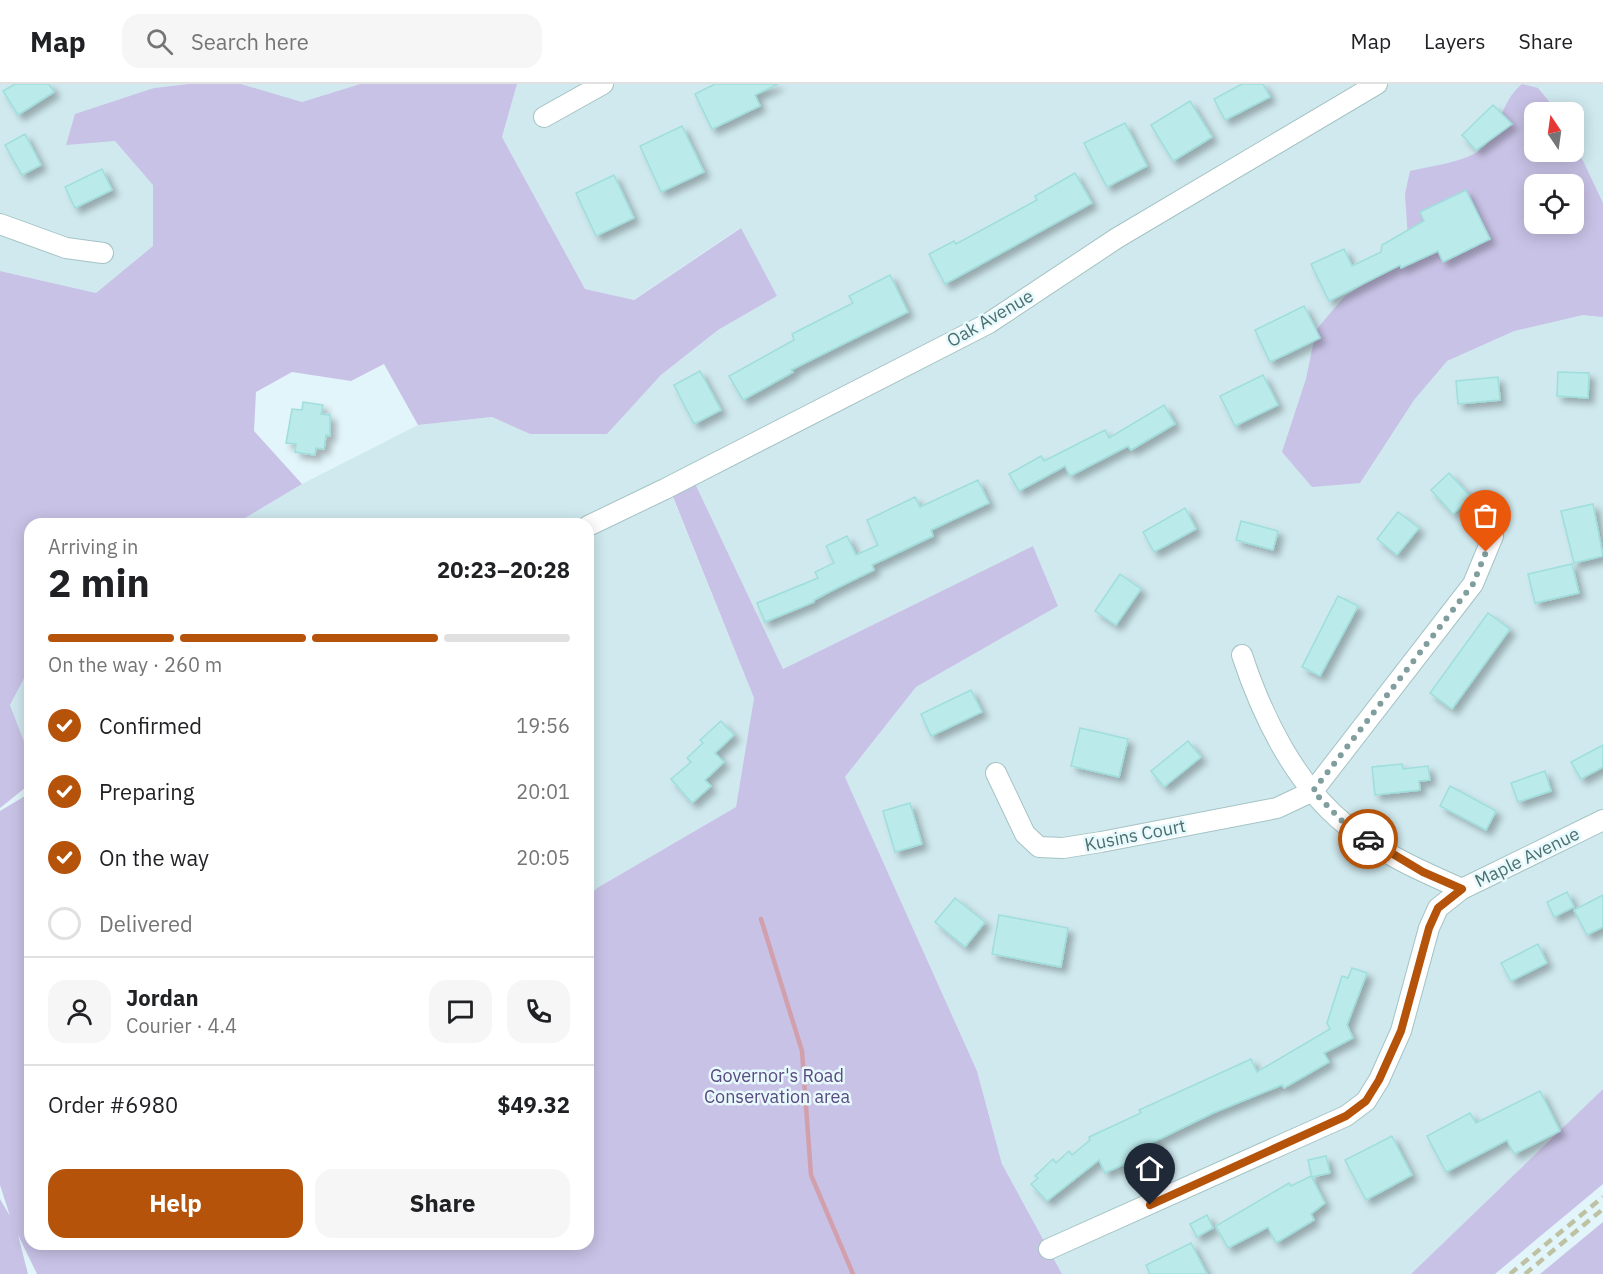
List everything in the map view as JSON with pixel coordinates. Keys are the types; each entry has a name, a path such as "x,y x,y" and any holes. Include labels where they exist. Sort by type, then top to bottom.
{"street":[{"path":"544,117 603,84"},
{"name":"Oak Avenue","path":"594,523 989,323 1117,238 1377,84"},
{"path":"0,224 66,248 103,253"},
{"path":"1313,791 1473,584 1493,537"},
{"path":"1242,655 1254,691 1277,738 1313,791 1346,825 1423,872 1462,889"},
{"name":"Kusins Court","path":"996,773 1025,834 1039,847 1063,848 1101,842 1277,808 1313,791"},
{"name":"Maple Avenue","path":"1049,1250 1346,1116 1366,1101 1379,1080 1401,1031 1429,928 1438,908 1462,889 1603,820"}],"shaded area":[{"path":"0,84 188,84 154,88 115,141 154,185 153,246 96,293 0,271"},
{"path":"241,84 360,84 302,102"},
{"path":"517,84 1603,84 1603,1089 1411,1274 1062,1274 1002,1164 977,1071 845,777 916,687 1058,606 1033,546 783,669 691,475 669,488 754,698 736,807 594,891 594,518 245,518 302,484 418,425 492,417 530,434 607,434 661,375 718,330 777,296 740,228 633,300 585,289 502,137"},
{"path":"24,678 24,741 10,705"}],"green space":[{"path":"188,84 241,84 302,102 360,84 517,84 502,137 585,289 634,300 741,228 777,296 718,330 661,375 607,434 530,434 492,417 418,425 384,364 351,381 292,372 256,392 254,431 302,484 245,518 24,518 24,678 10,705 24,741 24,789 0,808 0,271 96,293 153,246 153,185 115,141 66,145 75,114 154,88"},
{"path":"1522,84 1538,88 1550,102 1524,102 1524,162 1584,162 1603,203 1603,317 1583,315 1514,331 1447,361 1414,400 1360,483 1312,487 1282,452 1306,379 1316,330 1344,297 1409,255 1405,194 1410,171 1459,160 1484,147 1493,134 1509,99"},
{"name":"Governor's Road Conservation area","path":"691,475 783,669 1033,546 1058,606 916,687 845,777 977,1071 1002,1164 1062,1274 37,1274 25,1250 594,1250 594,891 736,807 754,698 669,487"},
{"name":"Governor's Road Conservation area","path":"24,797 24,1247 18,1235 28,1274 0,1274 0,1199 10,1216 0,1185 0,811"},
{"path":"1603,1089 1603,1184 1495,1274 1411,1274"},
{"path":"1603,1222 1603,1274 1540,1274"}],"building":[{"path":"15,84 49,84 54,92 18,115 3,91"},
{"path":"715,84 778,84 755,95 760,106 712,129 695,94"},
{"path":"1242,84 1263,84 1270,97 1225,120 1214,99"},
{"path":"1190,101 1212,137 1173,161 1151,125"},
{"path":"1493,105 1512,124 1476,150 1462,135"},
{"path":"1125,123 1147,166 1107,187 1084,143"},
{"path":"682,126 704,172 661,192 640,146"},
{"path":"25,134 41,165 22,175 5,145"},
{"path":"102,169 112,190 75,208 65,187"},
{"path":"1075,173 1092,203 945,284 929,254 954,241 956,244 1037,200 1035,196"},
{"path":"614,175 634,218 596,236 576,193"},
{"path":"1466,190 1490,239 1443,262 1438,251 1401,268 1400,265 1329,301 1311,264 1344,249 1352,266 1381,252 1382,245 1424,221 1420,212"},
{"path":"890,275 908,312 791,370 793,372 743,400 729,376 794,340 792,334 853,303 849,296"},
{"path":"1304,306 1320,338 1270,362 1255,330"},
{"path":"700,371 721,410 694,424 674,385"},
{"path":"1558,372 1589,373 1588,398 1557,396"},
{"path":"1263,375 1278,405 1235,426 1220,396"},
{"path":"1498,377 1500,400 1458,404 1456,381"},
{"path":"303,402 323,405 321,414 330,415 330,436 326,435 324,449 316,448 315,455 295,452 296,444 286,443 292,409 302,410"},
{"path":"1164,405 1175,424 1131,450 1128,446 1070,476 1065,466 1019,491 1009,474 1041,456 1044,461 1105,430 1109,438"},
{"path":"1449,473 1471,497 1453,514 1431,490"},
{"path":"978,480 989,503 931,530 933,536 872,565 874,570 814,602 765,622 757,603 818,578 815,572 834,563 826,546 847,536 856,555 878,545 867,520 915,497 920,507"},
{"path":"1593,504 1603,556 1574,563 1561,511"},
{"path":"1185,508 1196,529 1154,552 1143,532"},
{"path":"1398,512 1419,528 1397,555 1377,539"},
{"path":"1241,521 1278,531 1273,550 1236,540"},
{"path":"1572,564 1579,593 1535,603 1528,574"},
{"path":"1120,574 1141,589 1116,625 1095,611"},
{"path":"1338,596 1358,606 1320,676 1302,667"},
{"path":"1488,613 1510,629 1452,709 1430,693"},
{"path":"971,690 982,712 931,736 921,714"},
{"path":"721,721 734,735 715,753 724,762 705,780 711,786 692,803 671,779 691,762 687,758 703,743 700,740"},
{"path":"1080,728 1128,739 1119,777 1071,766"},
{"path":"1188,741 1201,757 1164,787 1151,771"},
{"path":"1603,745 1603,767 1581,779 1571,762"},
{"path":"1402,764 1403,769 1428,766 1430,780 1419,781 1420,790 1375,795 1372,767"},
{"path":"1545,771 1551,791 1518,802 1511,783"},
{"path":"1450,786 1496,811 1486,830 1440,806"},
{"path":"910,803 922,844 895,852 883,811"},
{"path":"1567,892 1574,907 1554,917 1547,902"},
{"path":"1603,895 1603,927 1587,935 1574,910"},
{"path":"955,898 985,922 965,947 935,922"},
{"path":"999,915 1068,928 1061,967 992,954"},
{"path":"1538,944 1547,963 1511,981 1501,963"},
{"path":"1352,968 1367,973 1347,1025 1353,1038 1324,1053 1329,1062 1284,1088 1282,1085 1213,1113 1141,1148 1144,1155 1105,1173 1099,1160 1047,1201 1031,1184 1038,1178 1035,1176 1053,1159 1056,1163 1069,1151 1072,1155 1090,1140 1089,1137 1141,1113 1139,1110 1251,1059 1257,1072 1330,1029 1327,1023 1342,976 1348,978"},
{"path":"1540,1091 1560,1131 1514,1154 1507,1140 1446,1172 1427,1136 1470,1113 1476,1123"},
{"path":"1392,1136 1412,1175 1366,1200 1345,1160"},
{"path":"1326,1156 1330,1173 1312,1177 1308,1160"},
{"path":"1311,1176 1325,1203 1311,1214 1314,1220 1276,1243 1268,1227 1228,1248 1216,1226 1289,1183 1291,1186"},
{"path":"1207,1215 1213,1228 1197,1237 1190,1224"},
{"path":"1191,1243 1207,1274 1150,1274 1146,1265"}],"waterway":[{"path":"761,919 802,1051 811,1175 853,1274"}],"railway":[{"path":"1510,1274 1603,1197"},
{"path":"1525,1274 1603,1209"}],"way so far":[{"path":"1368,839 1346,825 1313,791 1473,584 1486,552"}],"route":[{"path":"1150,1205 1346,1116 1366,1101 1379,1080 1401,1031 1429,928 1438,908 1462,889 1423,872 1368,839"}]}
